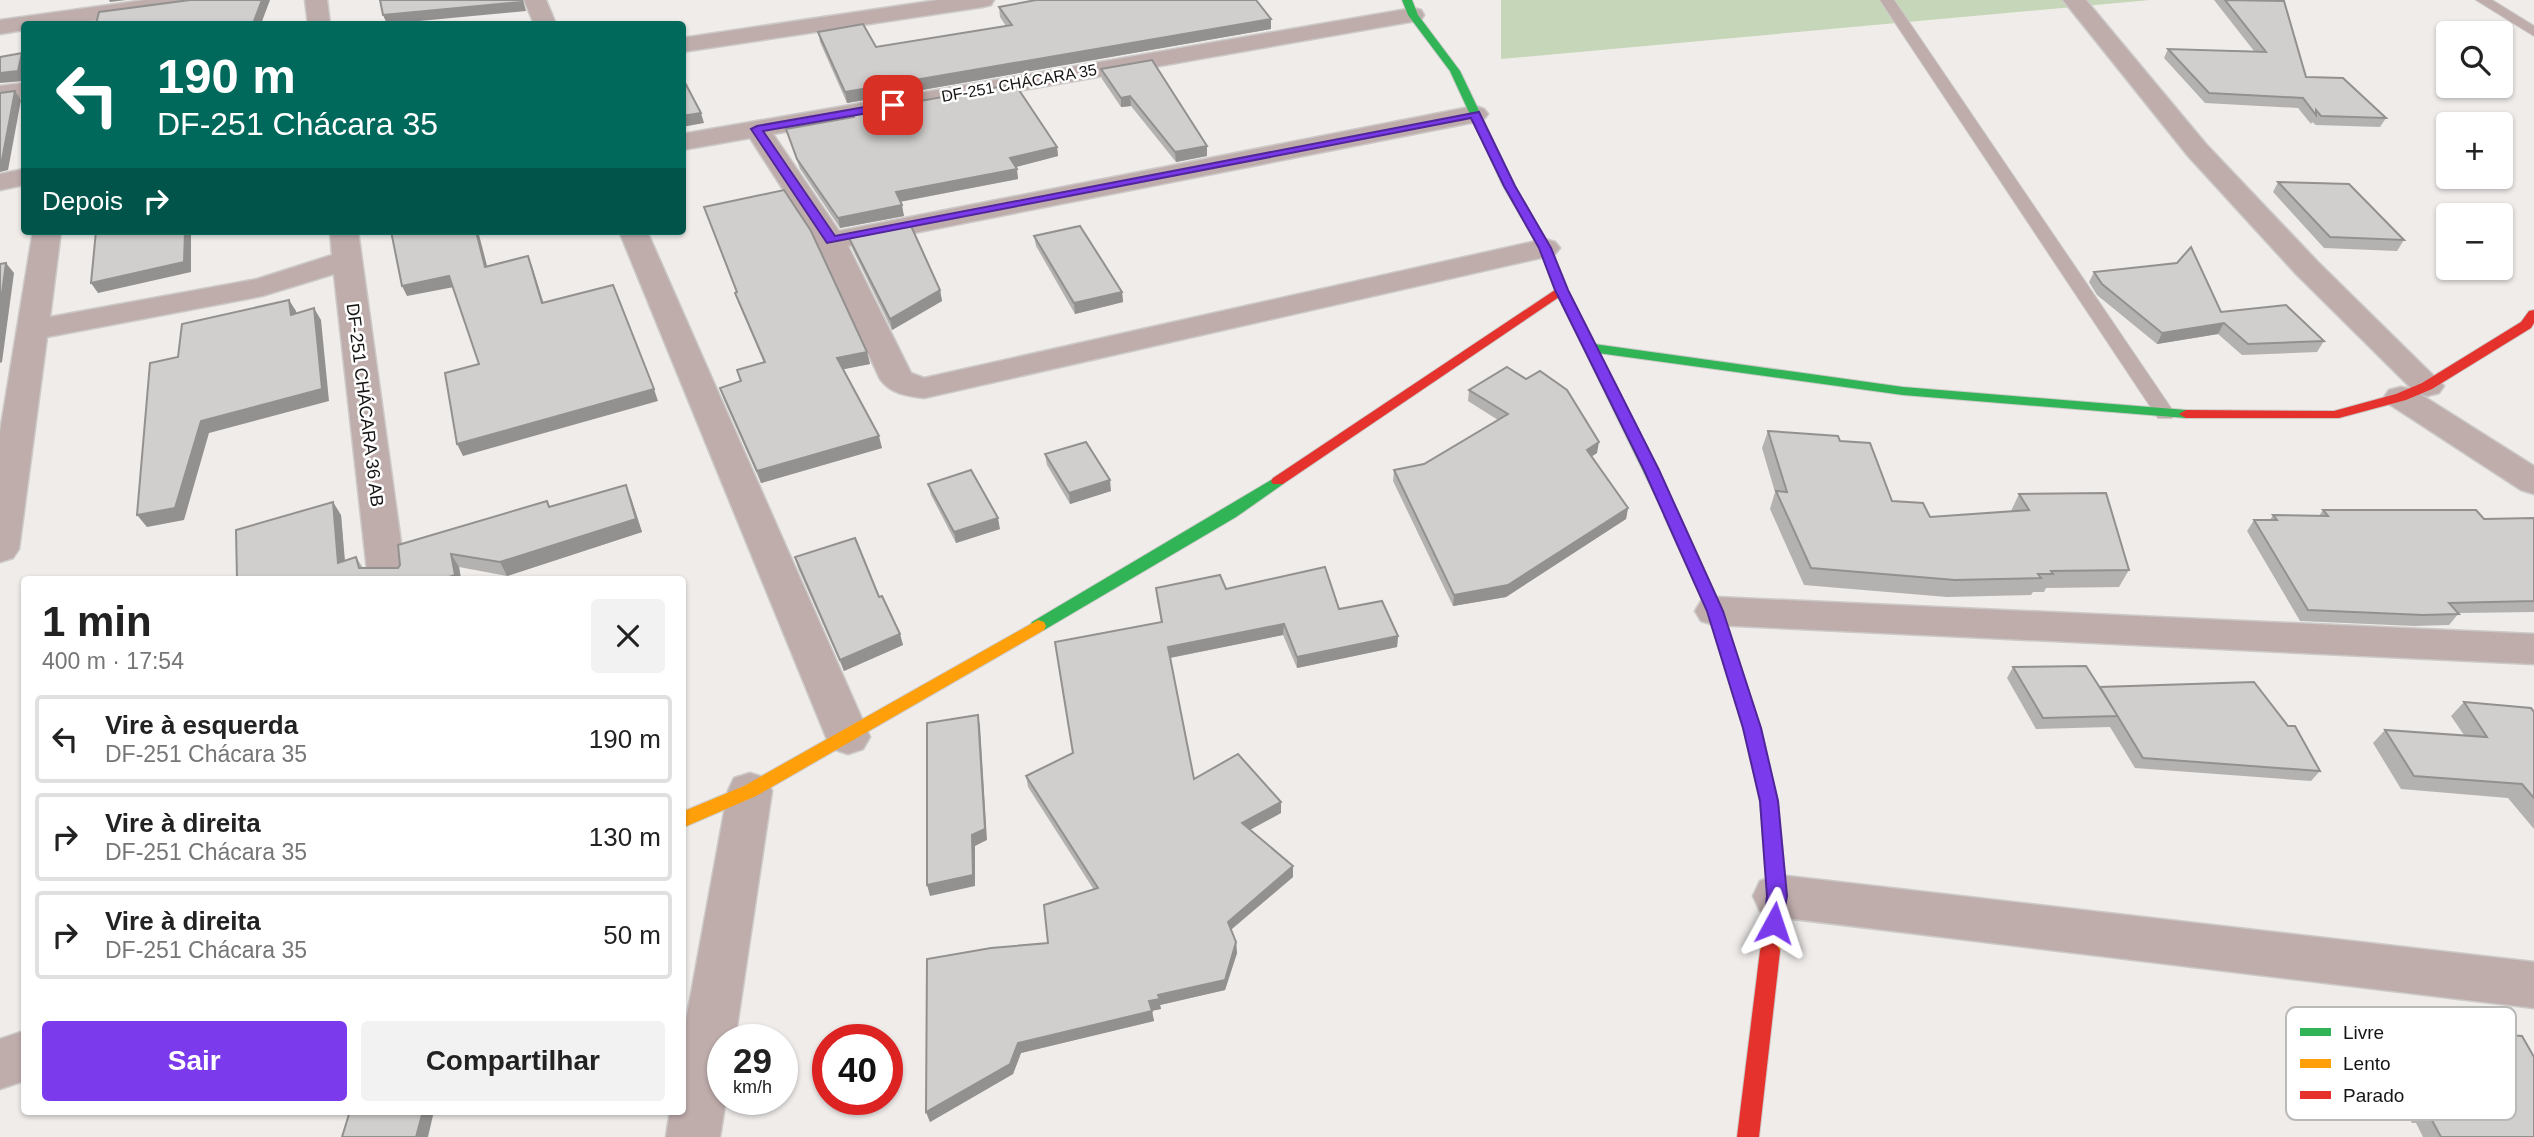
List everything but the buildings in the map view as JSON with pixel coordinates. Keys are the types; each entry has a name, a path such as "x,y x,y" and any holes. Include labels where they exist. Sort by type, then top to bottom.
{"street":[{"path":"36,21 194,0"},
{"path":"316,0 319,21"},
{"path":"535,0 544,21"},
{"path":"686,44 863,9 983,0"},
{"path":"2074,0 2197,150 2307,268 2414,392 2534,482"},
{"name":"DF-251 CHÁCARA 35","path":"686,141 1410,7 1455,71 1509,186 1545,248 1561,290 1652,470 1715,611 1752,728 1769,801 1777,896 1748,1137"},
{"path":"0,27 21,23"},
{"path":"0,94 21,90"},
{"path":"831,241 1475,114"},
{"path":"757,129 831,241 897,379 909,386 924,388 1545,248"},
{"path":"0,182 21,178"},
{"path":"0,549 46,235"},
{"path":"635,235 848,737"},
{"path":"32,330 262,287 346,246"},
{"name":"DF-251 CHÁCARA 36 AB","path":"346,246 387,576"},
{"path":"686,818 750,790 848,737 1231,513 1561,290"},
{"path":"1592,348 1903,391 2165,414 2334,415 2414,392 2526,325 2534,314"},
{"path":"1715,611 2534,649"},
{"path":"693,1137 750,790"},
{"path":"1777,896 2534,985"},
{"path":"0,1064 21,1057"}],"lane":[{"path":"1886,0 2165,414"},
{"path":"2483,0 2534,32"}],"green space":[{"path":"1501,0 2150,0 1501,59"}],"traffic: fast":[{"path":"1407,0 1413,15 1455,71 1509,186 1545,248 1561,290 1672,516"},
{"path":"1592,348 1903,391 2186,414"},
{"path":"1038,626 1231,513 1278,481"}],"traffic: slow":[{"path":"1672,516 1715,611 1752,728 1769,801 1777,896 1770,951"},
{"path":"686,818 750,791 1038,626"}],"traffic: jam":[{"path":"1278,481 1561,290"},
{"path":"2186,414 2334,415 2401,397 2427,386 2526,325 2534,314"},
{"path":"1748,1137 1770,951"}],"route":[{"path":"893,105 757,129 831,241 1475,114 1509,186 1545,248 1561,290 1652,470 1715,611 1752,728 1769,801 1777,896 1774,923"}]}
